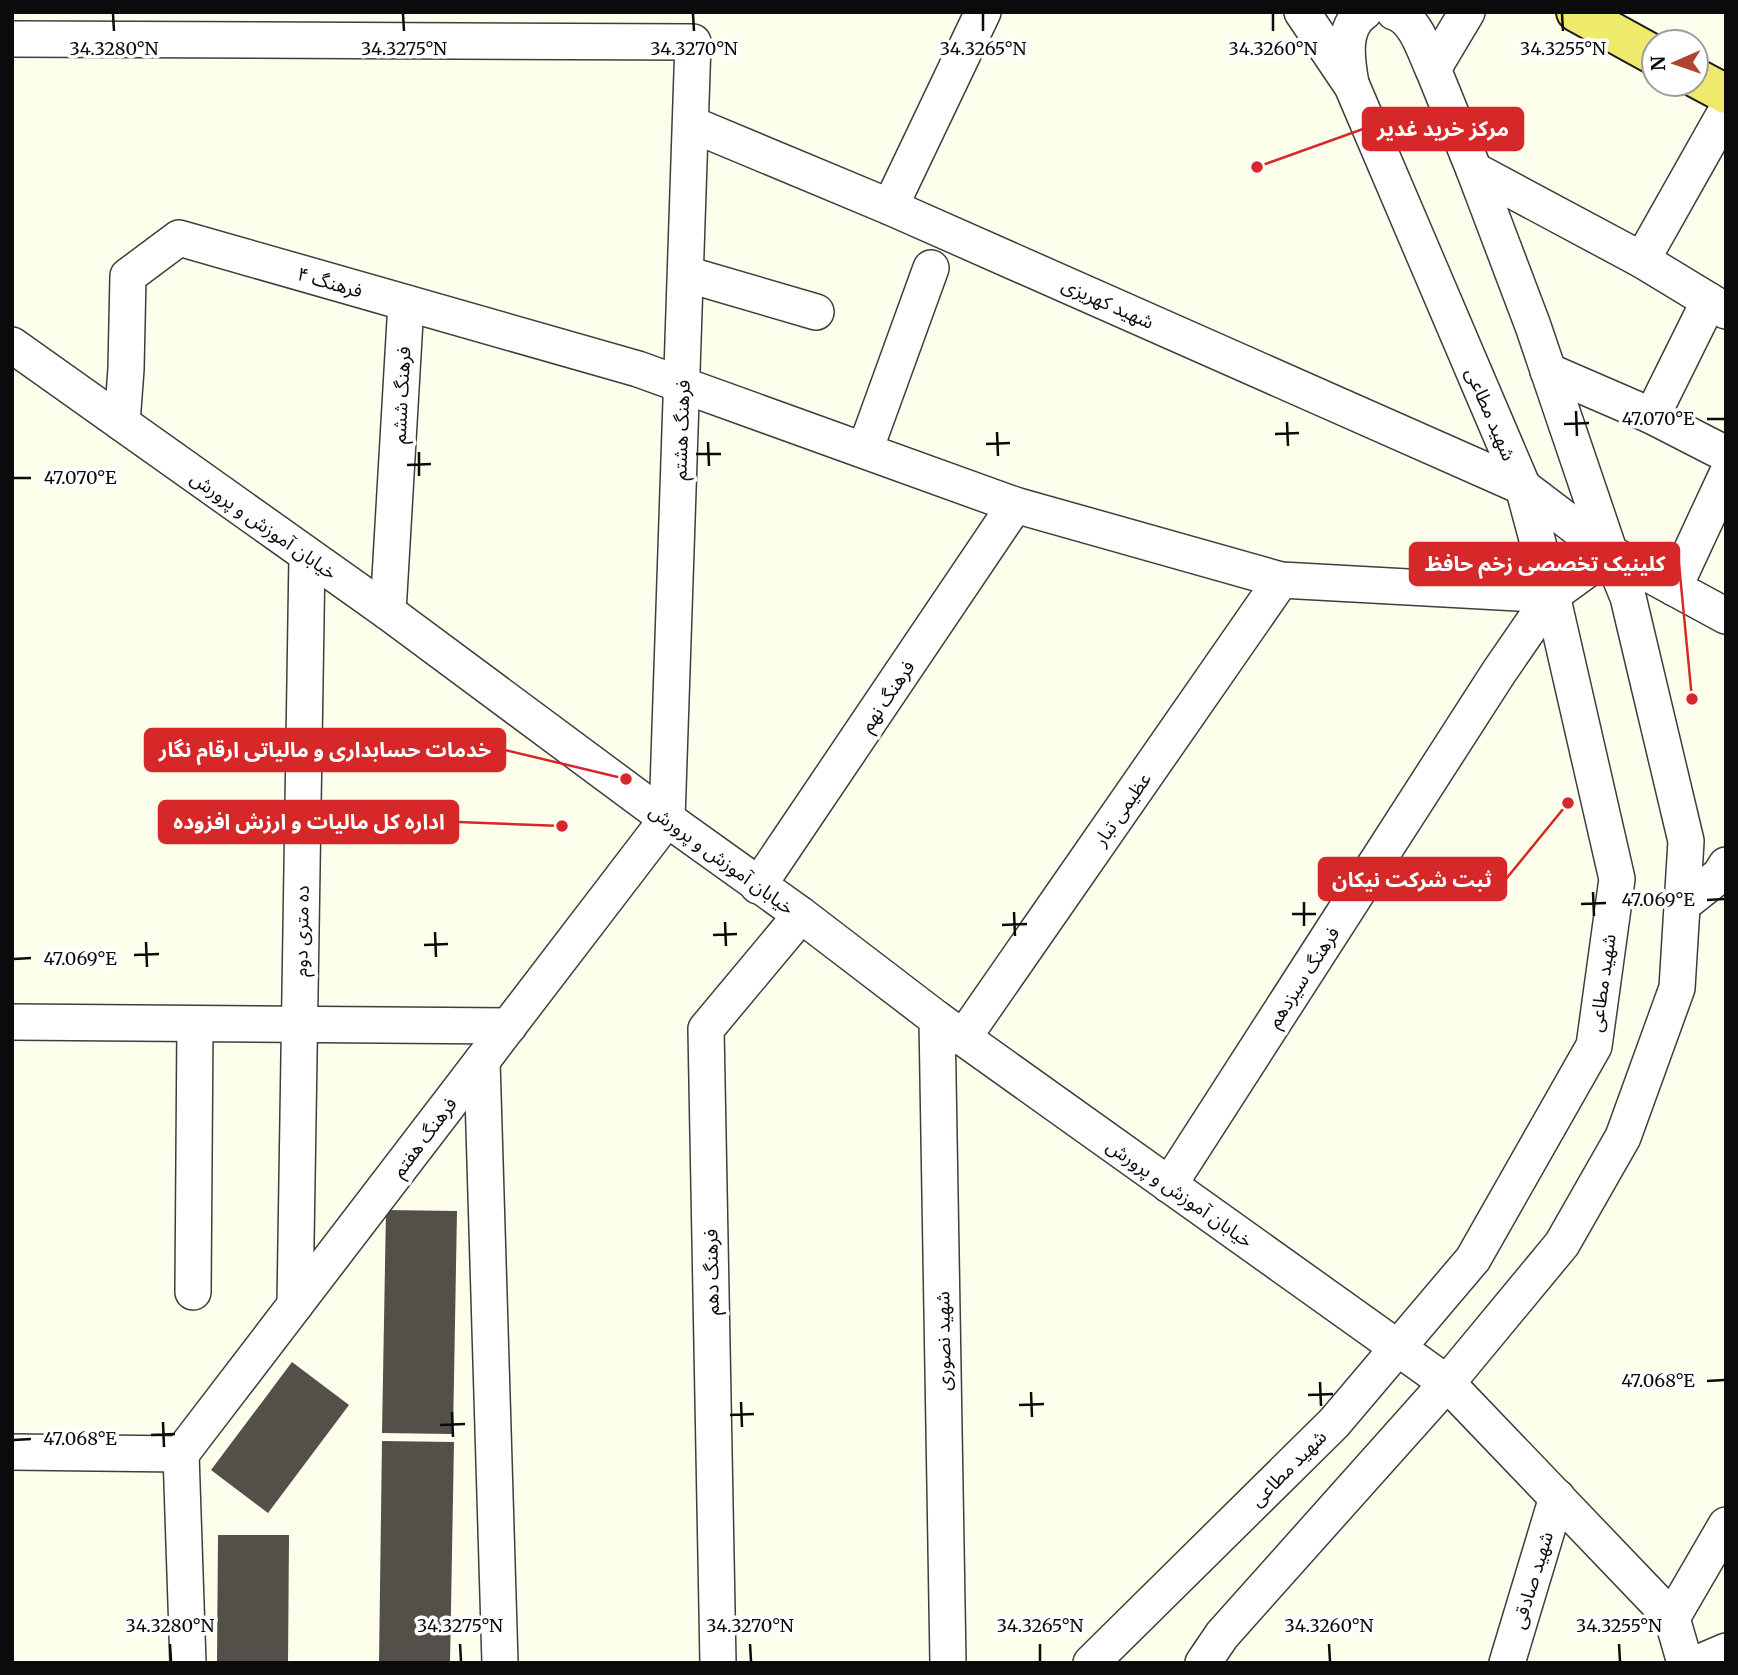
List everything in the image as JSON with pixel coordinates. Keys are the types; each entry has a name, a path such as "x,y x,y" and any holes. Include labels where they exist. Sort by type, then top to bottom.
{"main road":[{"path":"1576,12 1640,47"},
{"path":"1710,85 1726,94"}],"street":[{"path":"890,207 983,12"},
{"name":"شهید مطاعی","path":"1091,1663 1334,1423 1473,1259 1594,1046 1617,878 1552,595 1522,487 1352,86 1302,12"},
{"path":"1352,86 1347,59 1348,41 1357,16 1364,12"},
{"path":"1203,1663 1222,1635 1447,1382 1562,1244 1623,1138 1677,988 1686,841 1628,597 1610,553 1533,326 1474,170 1417,34 1408,21 1394,12"},
{"path":"1433,69 1467,12"},
{"path":"12,39 185,26"},
{"name":"فرهنگ هشتم","path":"185,26 693,41 667,819"},
{"path":"1642,260 1726,111"},
{"name":"شهید کهریزی","path":"691,124 890,207 1522,487 1610,553 1726,616"},
{"path":"1474,170 1642,260 1717,306 1652,416"},
{"name":"فرهنگ ۴","path":"122,423 128,276 179,238 638,369 1015,505 1281,580 1552,595"},
{"path":"865,450 931,268"},
{"path":"686,274 816,312"},
{"name":"فرهنگ ششم","path":"388,612 406,303"},
{"name":"خیابان آموزش و پرورش","path":"12,345 388,612 801,915 950,1029 1447,1382 1672,1618"},
{"path":"1548,371 1652,416 1726,454"},
{"path":"1674,588 1726,476"},
{"name":"فرهنگ نهم","path":"758,886 1015,505"},
{"name":"فرهنگ سیزدهم","path":"1169,1185 1492,683 1552,595 1610,553"},
{"name":"ده متری دوم","path":"295,1306 307,556"},
{"name":"عظیمی تبار","path":"950,1029 1281,580"},
{"name":"فرهنگ هفتم","path":"181,1454 667,819"},
{"path":"1682,905 1720,875 1726,865"},
{"name":"فرهنگ دهم","path":"718,1663 706,1029 801,915"},
{"path":"12,1023 509,1026"},
{"path":"194,1292 195,1024"},
{"name":"شهید نصوری","path":"948,1663 950,1029"},
{"path":"482,1062 500,1663"},
{"path":"12,1452 181,1454 188,1663"},
{"name":"شهید صادقی","path":"1507,1663 1557,1497"},
{"path":"1685,1663 1672,1618 1726,1525"},
{"path":"1234,1663 1279,1570"},
{"path":"1698,1663 1726,1651"}],"building":[{"path":"386,1210 457,1211 453,1434 382,1433"},
{"path":"292,1362 349,1405 268,1513 211,1470"},
{"path":"382,1441 454,1442 450,1663 379,1663"},
{"path":"218,1535 289,1535 288,1663 217,1663"}],"place":[{"name":"مرکز خرید غدیر","path":"1257,167"},
{"name":"کلینیک تخصصی زخم حافظ","path":"1692,699"},
{"name":"خدمات حسابداری و مالیاتی ارقام نگار","path":"626,779"},
{"name":"ثبت شرکت نیکان","path":"1568,803"},
{"name":"اداره کل مالیات و ارزش افزوده","path":"562,826"}]}
